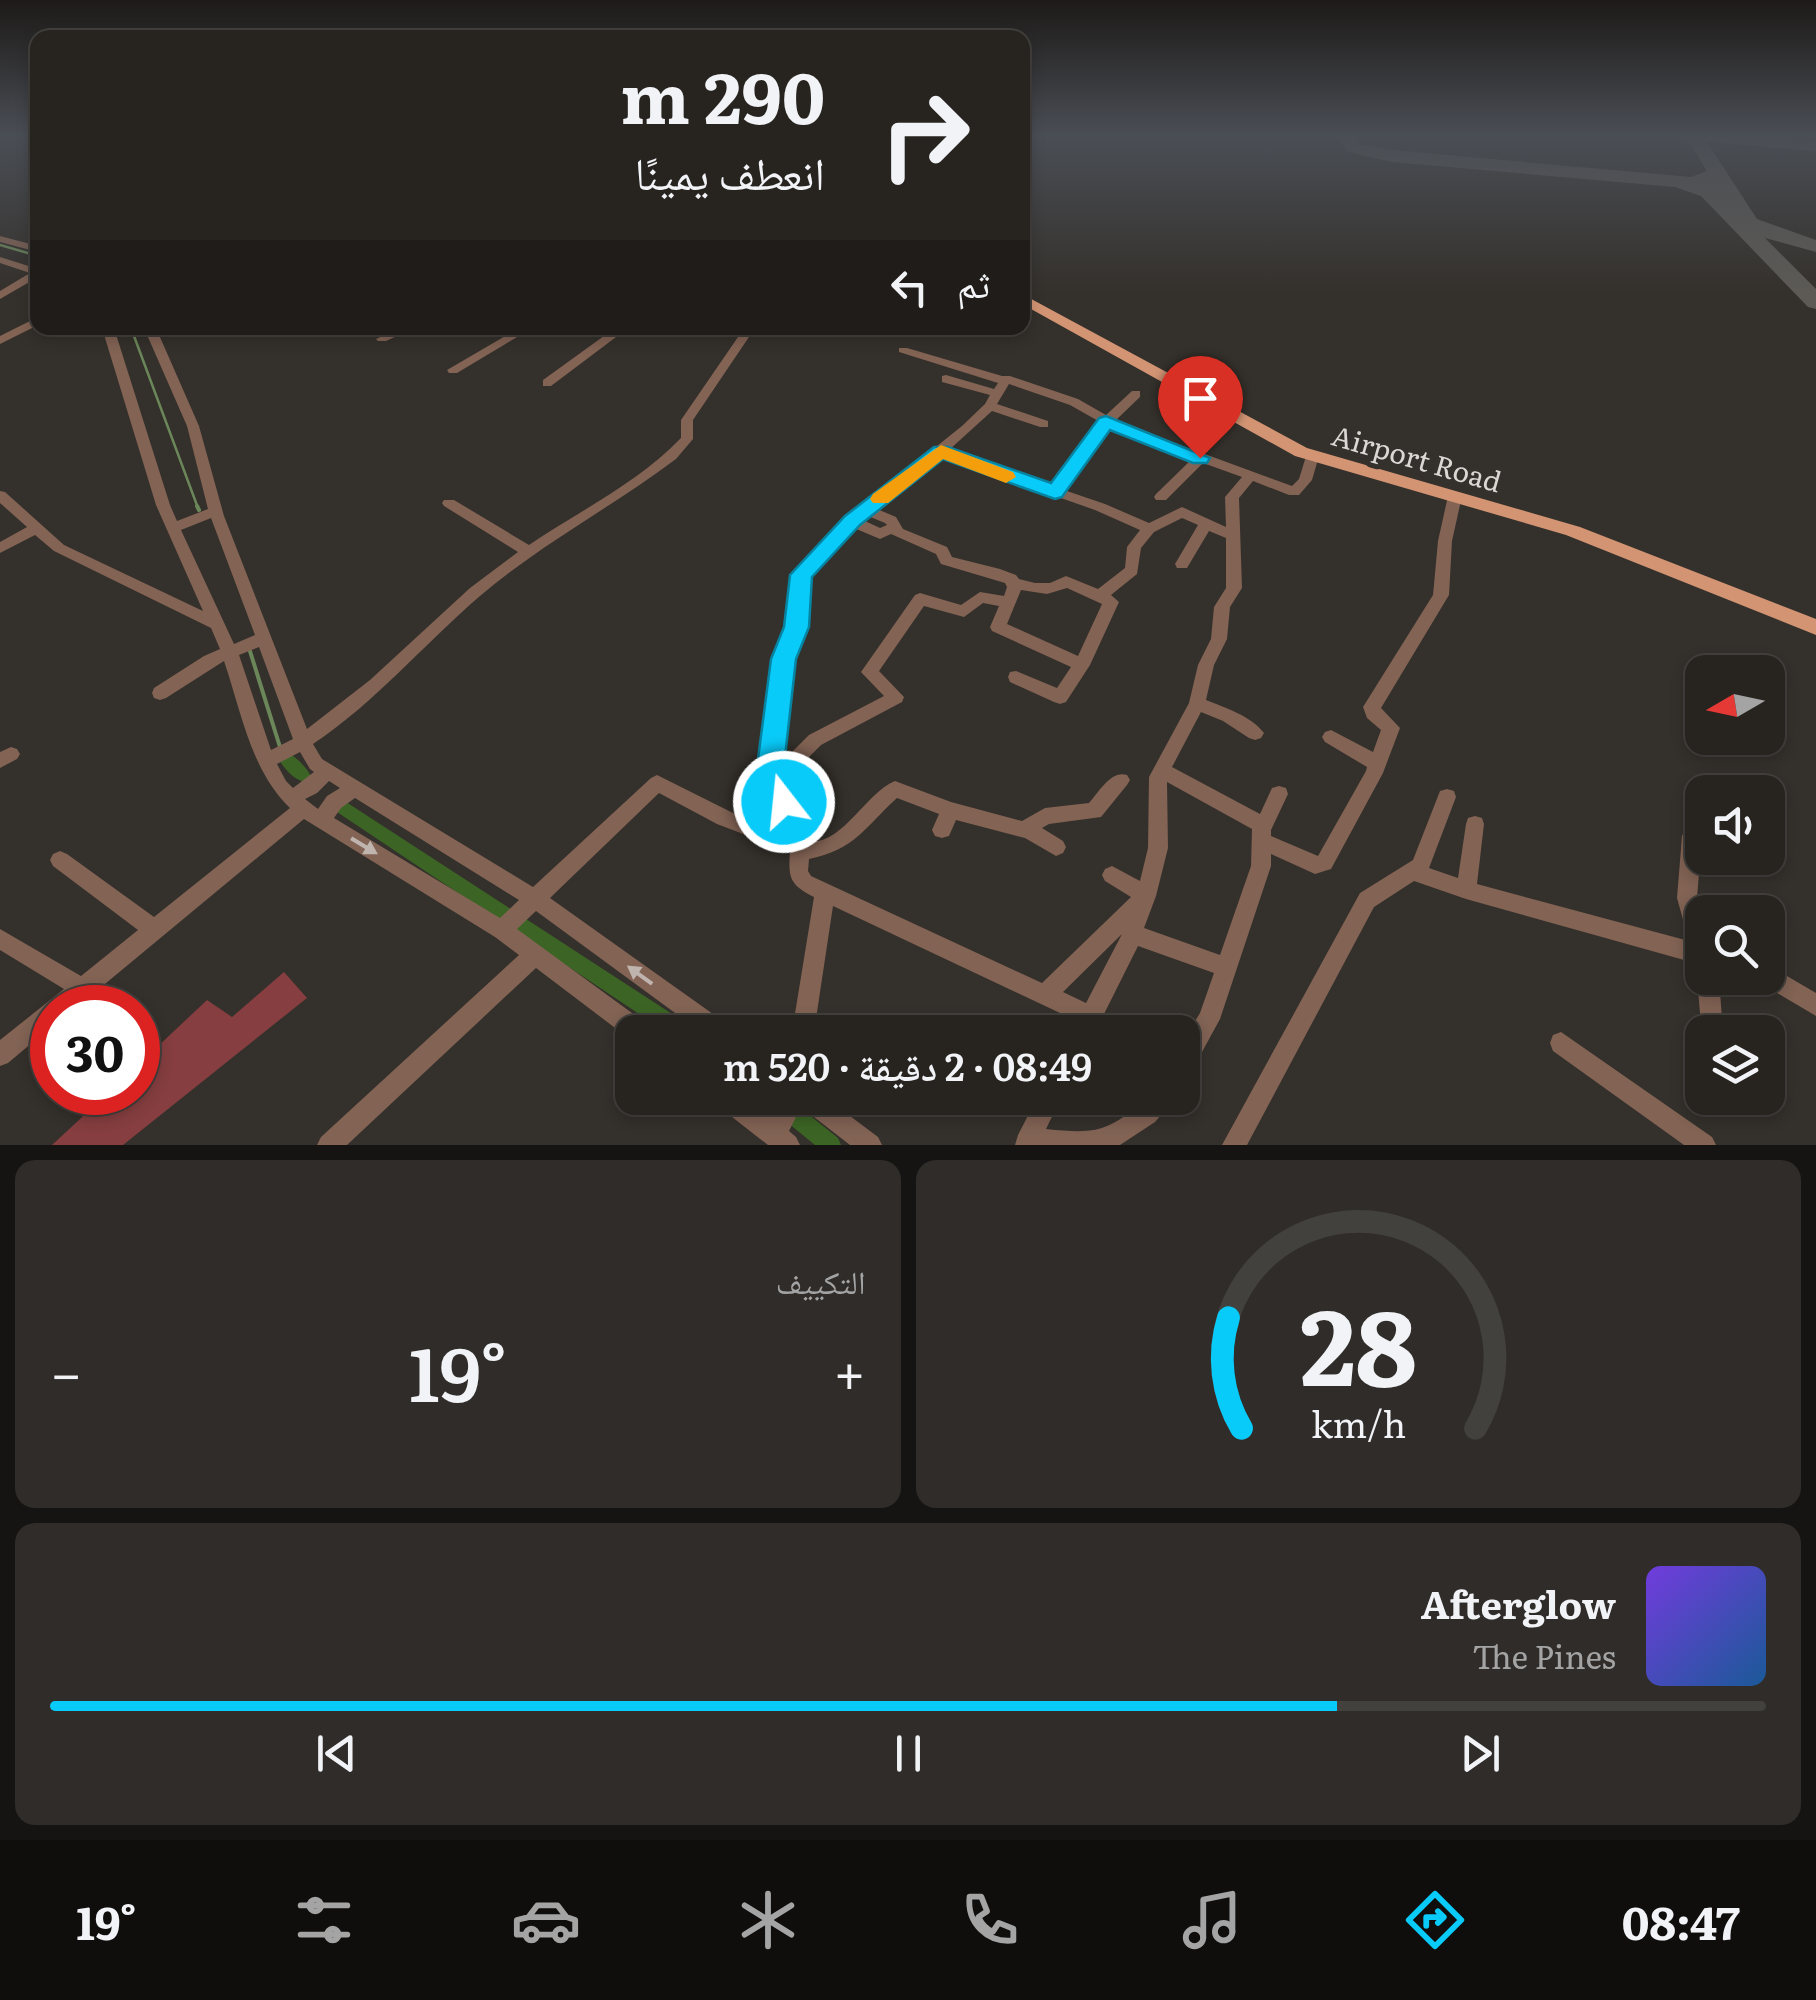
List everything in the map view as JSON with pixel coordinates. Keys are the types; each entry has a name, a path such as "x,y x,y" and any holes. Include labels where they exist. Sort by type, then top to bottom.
{"main road":[{"name":"Airport Road","path":"1030,299 1296,442 1347,462 1625,550 1816,628"},
{"name":"Airport Road","path":"1030,300 1290,448 1574,523 1816,618"}],"street":[{"path":"0,238 30,247"},
{"path":"0,260 30,268"},
{"path":"0,296 30,274"},
{"path":"0,341 30,324"},
{"path":"110,335 172,528 230,653 266,761 305,809 502,930 616,1015"},
{"path":"153,335 193,426 216,511 304,744 326,772 535,899 695,1015"},
{"path":"382,338 390,335"},
{"path":"453,370 514,335"},
{"path":"547,383 612,335"},
{"path":"266,761 304,744 423,643 474,593 672,456 687,439 687,420 744,335"},
{"path":"903,350 997,393 1044,424"},
{"path":"946,378 997,393 1034,386 1106,422 1296,492 1312,456"},
{"path":"763,833 784,804 782,773 772,759 784,659 796,627 802,573 852,520 941,452 997,393"},
{"path":"1046,494 1106,422 1136,394"},
{"path":"941,452 994,477 1112,512 1149,529"},
{"path":"1162,497 1200,458"},
{"path":"1093,1015 1146,896 1158,848 1157,783 1196,703 1206,665 1220,634 1222,608 1235,584 1232,497 1250,476"},
{"path":"0,495 59,548 218,624"},
{"path":"1161,770 1322,866 1378,764 1391,726 1373,714 1372,707 1441,595 1445,541 1456,496"},
{"path":"449,503 530,552"},
{"path":"867,510 891,520 893,528 942,552 946,560 971,569 982,568 1043,591 1066,582 1110,600 1082,666 1060,697 1016,677"},
{"path":"172,528 216,511"},
{"path":"1100,525 1112,512"},
{"path":"1100,596 1132,570 1134,547 1149,529 1180,512 1233,536"},
{"path":"852,520 880,534 893,528"},
{"path":"1182,564 1206,524"},
{"path":"0,548 34,529"},
{"path":"1014,583 998,626 1082,666"},
{"path":"782,773 816,740 896,696 870,672 920,599 964,611 980,598 1008,602"},
{"path":"160,693 200,666 264,638"},
{"path":"1196,703 1229,716 1254,733"},
{"path":"1331,737 1378,764"},
{"path":"305,809 310,787 326,772"},
{"path":"1026,830 1046,816 1094,811 1121,780"},
{"path":"502,930 656,783 724,818 800,847 800,879 1046,994 1074,1015"},
{"path":"801,852 840,841 864,813 879,806 895,788 950,810 1026,830 1056,846"},
{"path":"86,985 305,809 334,802 354,790"},
{"path":"1200,1037 1261,866 1262,833 1279,794"},
{"path":"1234,1145 1367,900 1414,872 1447,797"},
{"path":"942,830 950,810"},
{"path":"1466,890 1474,824"},
{"path":"60,860 154,930"},
{"path":"1414,872 1466,890 1685,948"},
{"path":"1112,875 1146,896"},
{"path":"806,1015 825,892"},
{"path":"1046,994 1146,896"},
{"path":"1132,934 1226,966"},
{"path":"0,938 77,985"},
{"path":"330,1145 536,955"},
{"path":"1785,986 1816,1005"},
{"path":"0,1055 30,1030"},
{"path":"1561,1043 1704,1145"},
{"path":"749,1115 781,1139 788,1115"},
{"path":"830,1115 870,1145"},
{"path":"1040,1115 1026,1142 1086,1145 1104,1140 1140,1115"}],"shaded area":[{"path":"284,972 307,998 123,1145 52,1145 84,1115 160,1115 160,1044 207,1000 232,1017"}],"waterway":[{"path":"0,245 30,254"},
{"path":"134,335 198,508"},
{"path":"249,648 280,747"},
{"path":"284,757 303,776"},
{"path":"343,807 656,1015"},
{"path":"795,1116 831,1145"}],"taxiway":[{"path":"1697,188 1708,192 1816,302"},
{"path":"1728,188 1750,223 1780,237 1816,246"}],"slow traffic":[{"path":"881,499 941,452 1006,477"}],"route":[{"path":"784,802 785,778 772,759 784,659 796,627 801,575 852,520 941,452 1055,492 1106,422 1200,458"}]}
